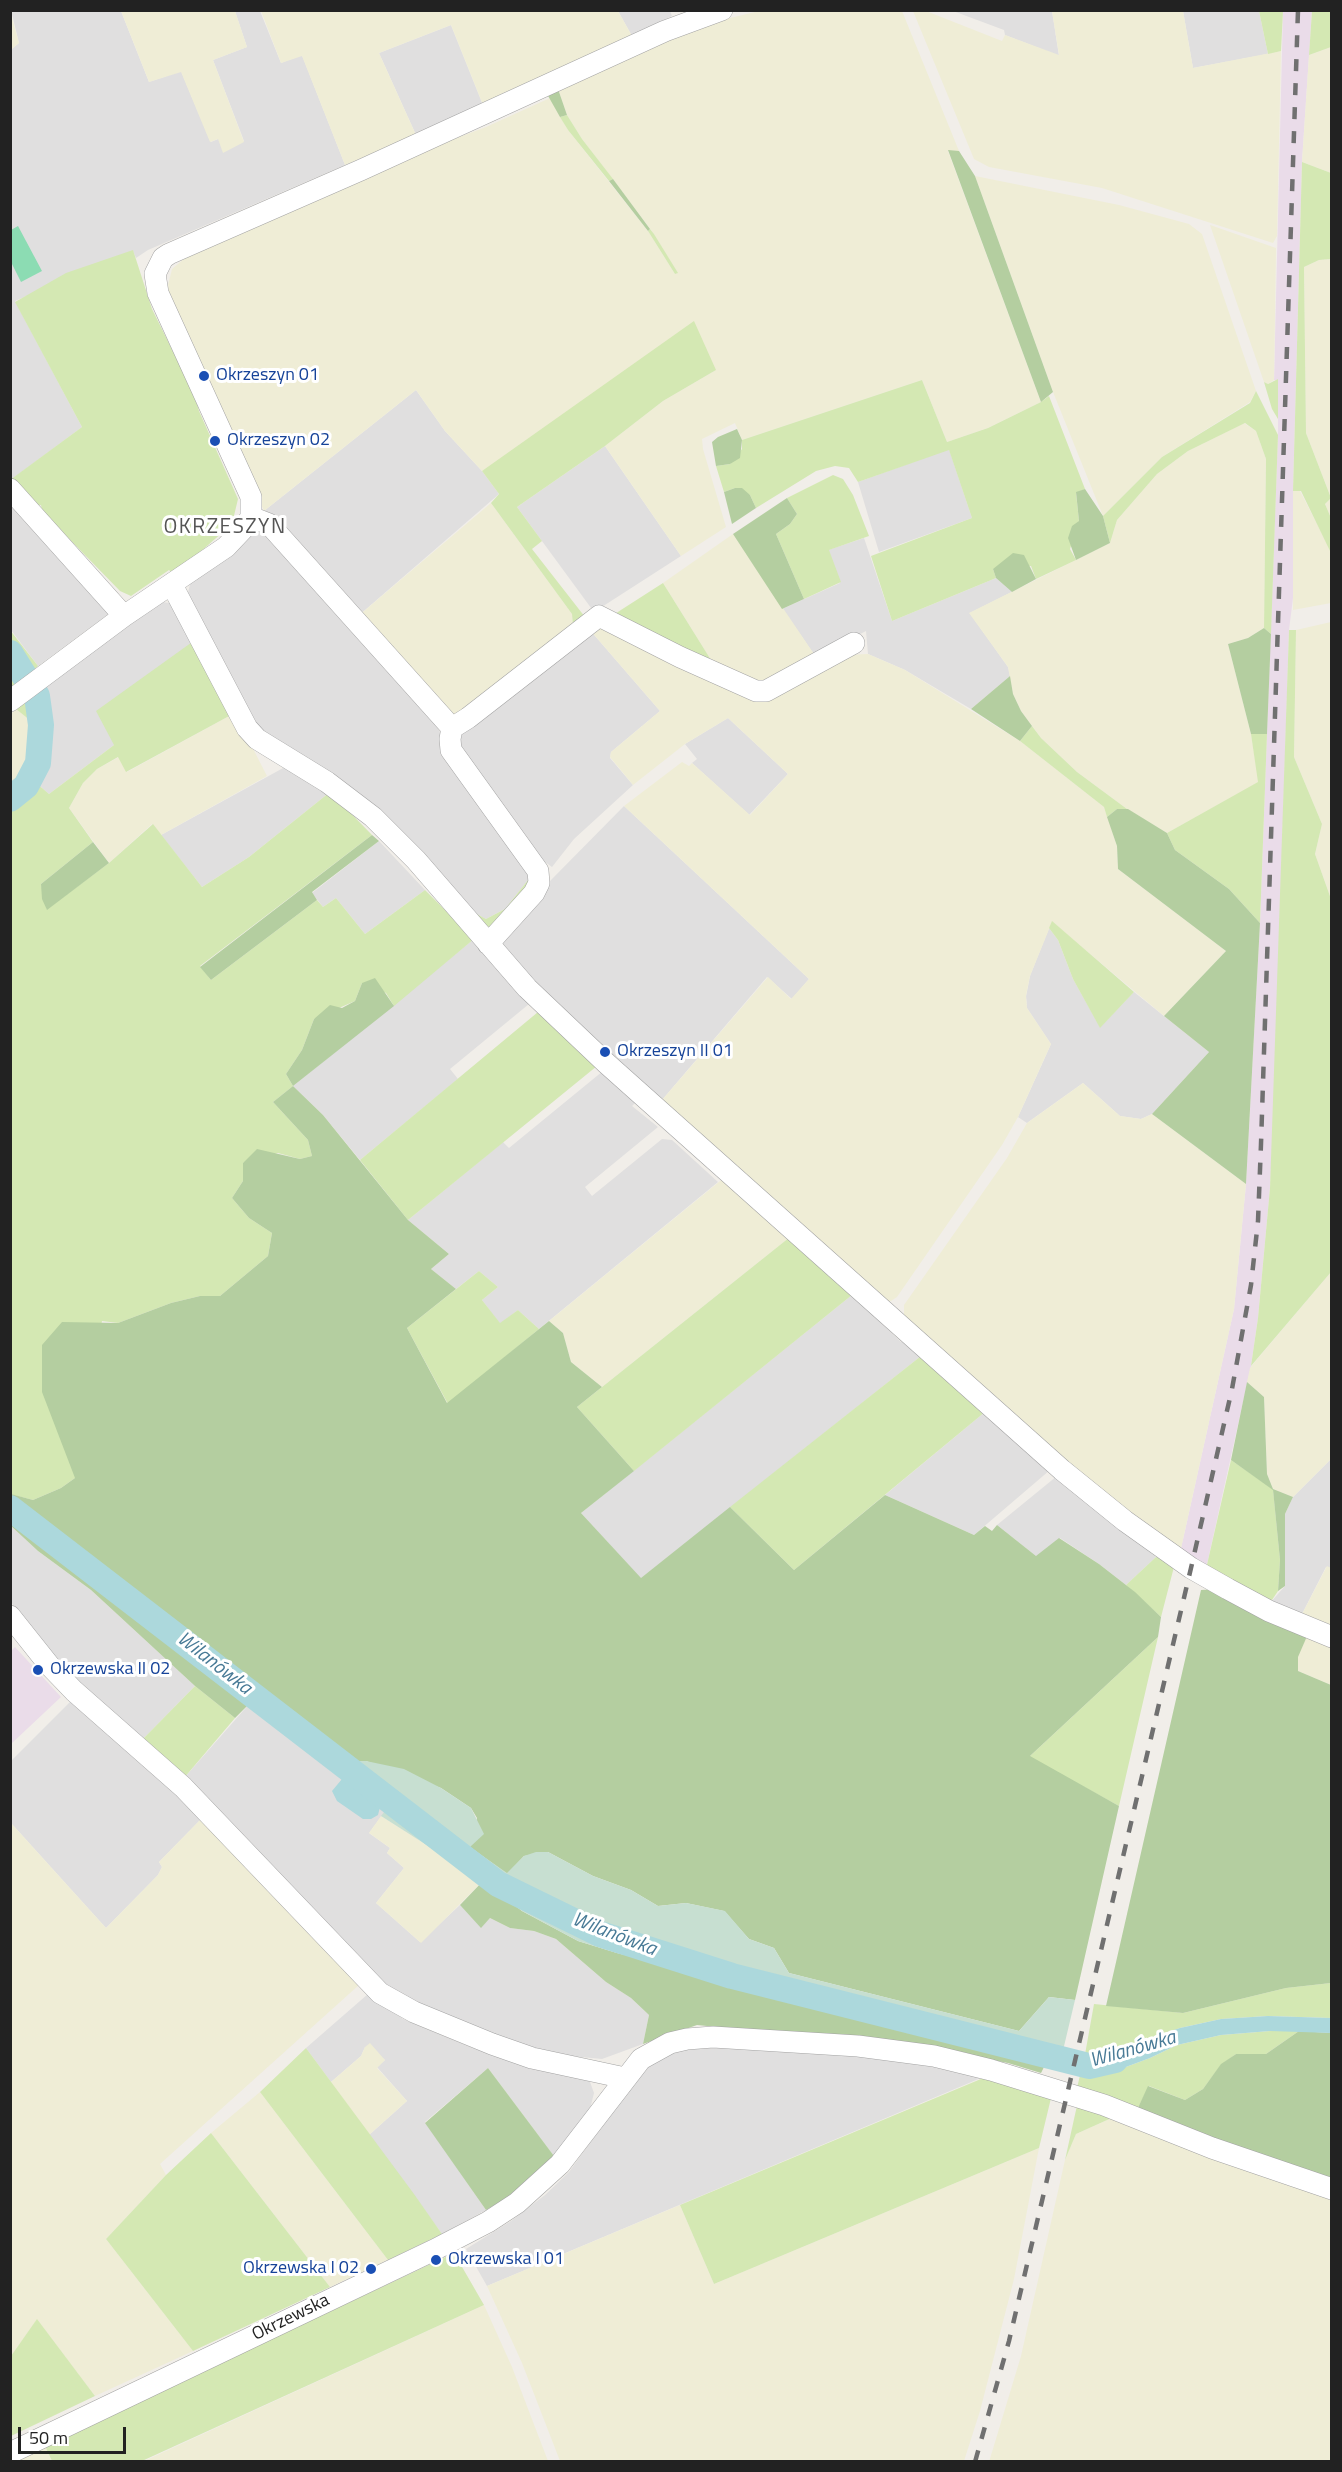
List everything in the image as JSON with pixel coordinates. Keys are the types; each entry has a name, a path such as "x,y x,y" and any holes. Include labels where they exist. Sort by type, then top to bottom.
{"street":[{"path":"23,691 124,616 226,547 251,517 251,497 158,293 155,274 163,258 664,31 722,10"},
{"path":"10,489 124,616"},
{"path":"251,517 269,524 452,728"},
{"path":"172,585 247,729 257,739 327,782 373,817 416,860 527,988 606,1063 1010,1424 1125,1521 1191,1568 1228,1589 1269,1611 1332,1637"},
{"path":"488,944 534,893 539,883 538,876 532,862 451,750 452,728 599,616 680,657 756,691 766,691 854,644"},
{"path":"10,1616 49,1665 74,1691 183,1787 380,1993 414,2012 532,2058 625,2078"},
{"name":"Okrzewska","path":"10,2453 488,2222 517,2203 560,2164 641,2059 670,2043 699,2037 858,2046 934,2056 991,2070 1104,2104 1222,2152 1332,2189"}],"shaded area":[{"path":"11,10 121,11 149,82 181,71 211,142 218,139 244,141 213,60 247,47 235,11 260,11 281,63 302,55 345,165 148,250 136,258 133,251 15,301 82,427 11,480 10,50 19,43"},
{"path":"121,11 235,11 247,47 213,60 244,142 223,153 218,139 210,142 181,72 149,82"},
{"path":"261,11 618,11 632,36 499,95 483,105 451,25 379,53 416,135 345,165 302,56 281,63"},
{"path":"618,11 670,11 672,16 632,36"},
{"path":"759,11 902,11 959,151 948,151 1041,402 988,428 947,442 922,380 742,440 735,423 702,439 726,527 681,556 605,446 663,401 716,370 482,471 445,431 416,390 264,511 199,358 170,304 168,285 172,269 185,258 438,145 486,127 550,98 568,130 648,231 675,274 677,273 654,234 582,139 567,115 558,89 667,40 722,20"},
{"path":"913,11 926,11 1002,41 1005,35 1059,55 1052,11 1183,11 1193,68 1281,51 1277,236 1273,243 1102,188 989,167 974,159"},
{"path":"953,11 1052,11 1059,56 1005,35 1004,30"},
{"path":"1183,11 1259,11 1268,54 1193,68"},
{"path":"1283,11 1312,11 1302,162 1293,491 1293,598 1289,630 1274,1110 1270,1188 1258,1318 1251,1366 1206,1569 1180,1553 1234,1309 1246,1184 1260,923 1278,435 1278,380 1274,380"},
{"path":"11,14 19,43 10,50"},
{"path":"451,25 483,105 416,135 379,53"},
{"path":"1331,47 1331,173 1302,162 1309,55"},
{"path":"975,176 1119,205 1189,224 1202,234 1256,391 1250,402 1162,457 1103,516 1053,392"},
{"path":"1210,225 1276,248 1274,380 1268,384 1264,382"},
{"path":"1331,259 1331,498 1306,433 1304,267 1319,260"},
{"path":"416,390 445,431 482,471 499,494 357,617 264,511"},
{"path":"1244,423 1256,431 1266,459 1264,628 1248,638 1228,644 1251,734 1259,782 1167,833 1127,809 1077,772 1041,738 1021,711 1013,694 1008,667 969,613 1110,543 1117,520 1157,474 1188,451"},
{"path":"605,446 681,556 594,612 517,507"},
{"path":"949,449 972,518 879,552 858,482"},
{"path":"1293,491 1300,491 1332,553 1331,603 1293,610"},
{"path":"1331,498 1331,518 1325,504"},
{"path":"10,503 111,612 38,666 11,630"},
{"path":"491,503 572,614 573,626 465,714 452,716 357,617"},
{"path":"264,531 419,700 528,865 528,880 505,909 486,919 475,913 264,734 248,713 188,593 193,580 254,532"},
{"path":"733,534 816,657 763,685 716,668 663,583"},
{"path":"864,538 892,621 996,578 1012,592 970,613 1008,667 1010,676 971,709 905,670 868,654 866,631 816,657 782,609 840,583 828,550"},
{"path":"161,602 170,603 195,640 114,745 49,794 34,781 45,766 49,725 44,686"},
{"path":"1331,622 1331,899 1315,854 1322,824 1294,757 1296,630"},
{"path":"606,626 745,692 845,655 868,654 905,670 1020,741 1104,807 1117,846 1118,869 1226,951 1164,1016 1052,922 1030,976 1026,996 1027,1008 1051,1044 1018,1117 1002,1145 897,1297 891,1301 884,1302 662,1100 768,977 791,999 809,979 624,806 682,762 689,766 692,763 750,815 788,774 728,718 685,744 633,785 610,757 611,752 660,711 589,629"},
{"path":"589,629 660,711 611,752 610,758 633,785 574,839 552,867 537,856 454,736"},
{"path":"16,709 31,721 31,750 26,765 11,785 11,714"},
{"path":"231,715 246,735 267,776 161,835 152,824 109,863 69,808 83,783 97,769 119,757 127,772"},
{"path":"728,718 788,774 749,815 692,763 697,759 685,744"},
{"path":"285,767 330,792 249,857 202,887 161,835"},
{"path":"624,806 809,979 792,999 767,977 662,1100 537,988 503,944 503,939 551,880"},
{"path":"379,841 425,890 365,934 336,898 323,907 312,893"},
{"path":"1049,928 1058,940 1073,979 1100,1027 1134,992 1209,1052 1152,1114 1141,1119 1120,1116 1083,1083 1027,1123 1018,1117 1051,1044 1027,1008 1026,996 1030,976"},
{"path":"474,939 529,1004 450,1069 458,1079 360,1160 323,1115 293,1086"},
{"path":"603,1071 637,1101 632,1106 658,1127 585,1187 592,1196 662,1139 672,1140 718,1182 539,1329 518,1310 500,1324 482,1300 498,1287 479,1271 456,1289 431,1269 449,1254 408,1220 503,1142 509,1148"},
{"path":"1083,1083 1120,1116 1141,1119 1152,1114 1246,1184 1234,1309 1180,1553 1138,1525 904,1322 904,1305 1007,1158 1027,1123"},
{"path":"725,1177 790,1237 602,1387 571,1362 563,1333 549,1321"},
{"path":"1331,1272 1331,1459 1293,1497 1273,1489 1267,1474 1264,1397 1247,1382 1250,1368"},
{"path":"852,1295 901,1342 906,1342 921,1356 641,1579 581,1513"},
{"path":"985,1412 1050,1470 974,1535 885,1495"},
{"path":"1331,1459 1331,1568 1326,1567 1301,1616 1270,1603 1285,1586 1285,1514 1293,1497"},
{"path":"1057,1476 1156,1557 1126,1585 1060,1538 1037,1557 997,1525"},
{"path":"11,1526 38,1551 91,1590 195,1686 141,1741 83,1691 35,1635 11,1602"},
{"path":"1327,1566 1331,1568 1331,1627 1301,1616"},
{"path":"1308,1634 1331,1642 1331,1685 1298,1671 1297,1657"},
{"path":"15,1647 61,1697 11,1744 10,1652"},
{"path":"74,1698 203,1817 159,1862 162,1867 158,1875 106,1928 11,1823 11,1761"},
{"path":"250,1703 389,1807 369,1833 390,1848 387,1853 404,1868 376,1903 420,1942 460,1905 481,1927 490,1918 510,1928 534,1931 556,1939 649,2015 643,2044 602,2059 540,2053 458,2024 380,1984 184,1778"},
{"path":"381,1816 483,1881 421,1943 376,1903 404,1868 387,1853 390,1848 369,1833"},
{"path":"203,1817 359,1985 160,2164 166,2175 106,2239 193,2351 95,2396 37,2320 11,2356 11,1823 106,1928 158,1875 162,1867 159,1862"},
{"path":"368,1994 403,2019 468,2046 502,2058 584,2078 590,2082 594,2093 590,2109 554,2156 488,2068 425,2122 486,2210 442,2234 369,2135 407,2101 377,2067 385,2060 365,2047 361,2056 331,2082 306,2048"},
{"path":"370,2043 385,2060 377,2068 407,2101 369,2135 331,2082 361,2056 365,2047"},
{"path":"682,2047 847,2052 988,2075 487,2286 466,2249 511,2221 545,2195 569,2172 638,2076 653,2063"},
{"path":"260,2092 388,2260 330,2287 211,2133"},
{"path":"1116,2116 1331,2197 1331,2461 989,2462 1021,2356 1065,2160 1076,2134"},
{"path":"1039,2148 1014,2279 980,2411 964,2461 560,2461 522,2363 487,2286 680,2205 714,2284"},
{"path":"484,2305 512,2367 548,2461 142,2462"},
{"path":"45,2446 52,2461 14,2462"}],"green space":[{"path":"1259,11 1283,11 1281,51 1268,54"},
{"path":"1312,11 1331,11 1331,47 1309,55"},
{"path":"558,89 567,115 560,117 547,94"},
{"path":"567,115 582,139 613,179 609,181 568,130 560,117"},
{"path":"948,150 959,151 975,176 1053,392 1041,402"},
{"path":"1302,162 1331,173 1331,259 1319,260 1304,267 1306,433 1331,498 1325,504 1331,518 1331,553 1301,491 1293,491"},
{"path":"613,179 650,229 648,231 609,181"},
{"path":"18,226 42,271 21,282 11,262 11,230"},
{"path":"650,229 678,273 675,274 648,231"},
{"path":"133,250 152,309 194,394 199,411 238,499 232,524 174,575 169,570 131,596 120,591 42,511 41,505 33,507 10,480 82,427 15,302 66,273"},
{"path":"694,321 716,370 663,401 605,446 517,507 542,541 532,549 585,617 573,626 572,614 491,503 499,494 482,471"},
{"path":"1278,379 1278,419 1272,409 1264,382 1268,384"},
{"path":"922,380 947,442 988,428 1049,396 1085,489 1076,493 1079,521 1070,549 1076,560 1036,579 1031,566 993,569 996,578 892,621 871,556 972,518 949,450 858,482 849,468 835,466 816,471 756,508 750,495 735,488 724,492 716,466 730,464 742,449 742,440"},
{"path":"1256,391 1278,435 1271,634 1264,628 1266,459 1256,431 1245,423 1188,451 1157,474 1117,520 1110,543 1103,516 1162,457 1250,403"},
{"path":"737,429 742,440 740,458 730,464 716,466 712,442"},
{"path":"833,475 843,479 853,495 869,536 829,550 841,582 804,599 776,534 790,524 797,514 787,498"},
{"path":"742,488 750,495 756,508 732,524 724,492"},
{"path":"1085,489 1103,516 1110,543 1076,560 1068,538 1072,526 1079,521 1076,492"},
{"path":"787,498 797,514 790,524 776,534 804,599 782,609 733,534"},
{"path":"1013,553 1024,555 1036,579 1012,592 996,578 993,569"},
{"path":"663,583 716,668 610,617"},
{"path":"1264,628 1271,634 1267,734 1251,734 1228,644 1248,638"},
{"path":"10,630 38,666 10,691"},
{"path":"1289,630 1296,630 1294,757 1322,824 1315,854 1331,899 1331,1272 1251,1366 1258,1318 1270,1188"},
{"path":"195,640 231,715 126,772 118,757 97,769 83,783 69,808 93,842 41,884 47,909 109,863 153,824 202,887 249,857 330,792 372,835 200,966 211,980 317,900 323,907 336,898 365,934 425,890 474,939 394,1006 386,993 362,983 355,1001 314,1019 302,1050 286,1074 293,1086 273,1102 308,1140 312,1156 300,1159 278,1153 243,1163 243,1181 232,1198 249,1218 272,1233 268,1256 220,1296 200,1296 171,1303 118,1323 102,1321 75,1478 61,1488 33,1500 10,1494 10,785 26,765 31,750 32,731 31,721 16,709 44,686 49,725 45,766 34,781 49,794 114,745 96,711"},
{"path":"1010,676 1013,694 1021,711 1032,726 1020,741 971,709"},
{"path":"1032,726 1041,738 1077,772 1127,809 1117,809 1107,817 1104,807 1020,741"},
{"path":"1251,734 1267,734 1260,923 1229,889 1175,850 1167,833 1258,782"},
{"path":"1117,809 1128,809 1167,833 1175,850 1229,889 1260,923 1246,1184 1152,1114 1209,1052 1164,1016 1226,951 1118,869 1117,846 1107,817"},
{"path":"372,835 379,841 312,892 317,900 211,980 200,967"},
{"path":"93,842 109,863 47,910 42,899 41,884"},
{"path":"528,865 533,877 501,925 487,927 475,913 486,919 505,909 528,880"},
{"path":"1052,921 1134,992 1100,1028 1073,979 1058,940 1049,928"},
{"path":"375,978 394,1006 293,1086 286,1074 302,1050 314,1019 330,1005 342,1008 355,1001 362,983"},
{"path":"538,1012 597,1066 408,1220 360,1160"},
{"path":"293,1086 323,1115 408,1220 449,1254 431,1269 456,1289 407,1328 447,1403 549,1321 563,1333 571,1362 602,1387 577,1407 634,1471 581,1513 641,1578 730,1507 794,1570 885,1495 974,1535 985,1526 992,1531 997,1525 1036,1556 1059,1538 1099,1564 1135,1592 1161,1617 1158,1637 1030,1756 1119,1806 1075,2000 1049,1997 1019,2031 789,1973 774,1948 749,1939 724,1911 686,1903 658,1906 631,1890 593,1876 548,1852 524,1856 507,1874 470,1847 477,1818 471,1808 441,1788 366,1761 350,1761 245,1685 16,1504 11,1494 33,1500 61,1488 75,1478 42,1392 42,1345 62,1322 118,1323 171,1303 200,1296 220,1296 268,1256 272,1233 249,1218 232,1198 243,1181 243,1163 257,1149 300,1159 312,1156 308,1140 273,1102"},
{"path":"790,1237 852,1295 634,1471 577,1407"},
{"path":"479,1271 498,1287 482,1300 500,1323 518,1310 539,1329 448,1404 407,1328"},
{"path":"921,1356 985,1412 794,1570 730,1507"},
{"path":"1247,1382 1264,1397 1267,1474 1273,1489 1293,1497 1285,1514 1285,1586 1278,1591 1280,1560 1273,1490 1231,1460"},
{"path":"1231,1460 1273,1489 1280,1560 1278,1591 1270,1603 1206,1569"},
{"path":"11,1495 16,1504 140,1603 245,1685 350,1761 340,1770 250,1703 11,1513"},
{"path":"11,1513 250,1703 235,1718 195,1686 91,1590 38,1551 11,1526"},
{"path":"1156,1557 1175,1563 1161,1617 1126,1585"},
{"path":"1219,1589 1308,1634 1298,1657 1298,1671 1331,1685 1331,1983 1286,1988 1183,2013 1106,2006 1201,1590"},
{"path":"1158,1637 1119,1806 1029,1757"},
{"path":"195,1686 235,1718 184,1778 141,1741"},
{"path":"350,1761 366,1761 404,1769 441,1788 471,1808 484,1834 470,1847 507,1873 524,1856 536,1852 548,1852 593,1876 631,1890 658,1906 686,1903 725,1911 749,1939 774,1948 789,1973 1019,2031 1049,1997 1075,2000 1060,2063 786,1996 578,1941 522,1911 483,1881 381,1816 389,1806 340,1770"},
{"path":"483,1881 522,1911 578,1941 617,1953 1047,2061 1041,2073 1008,2063 929,2048 697,2025 643,2044 649,2015 556,1939 534,1931 510,1928 490,1918 481,1928 460,1905"},
{"path":"1331,1983 1331,2018 1268,2016 1221,2019 1180,2028 1084,2060 1094,2004 1183,2013 1286,1988"},
{"path":"1299,2031 1266,2054 1236,2054 1221,2065 1203,2089 1185,2100 1149,2086 1137,2110 1077,2088 1081,2071 1115,2071 1177,2045 1221,2035"},
{"path":"1299,2031 1331,2033 1331,2178 1258,2157 1137,2110 1148,2086 1185,2100 1203,2089 1221,2064 1236,2054 1266,2054"},
{"path":"306,2048 442,2234 388,2260 260,2092"},
{"path":"488,2068 554,2156 524,2188 486,2210 425,2123"},
{"path":"988,2076 1052,2094 1039,2148 714,2284 680,2205"},
{"path":"1078,2101 1116,2116 1076,2134 1065,2160"},
{"path":"211,2133 330,2287 193,2351 106,2239 166,2175"},
{"path":"454,2253 484,2305 142,2461 52,2461 45,2446"},
{"path":"37,2319 95,2396 11,2436 11,2356"}],"water":[{"path":"342,1779 380,1807 378,1815 371,1819 363,1819 337,1801 332,1791"},
{"path":"1268,2016 1331,2018 1331,2033 1270,2031 1221,2035 1177,2045 1115,2071 1081,2071 1084,2060 1180,2028 1221,2019"}],"waterway":[{"name":"Wilanówka","path":"10,653 37,696 41,725 38,763 26,786 10,799"},
{"name":"Wilanówka","path":"10,1508 498,1884 600,1934 732,1976 1089,2066 1115,2060"}],"railway":[{"path":"975,2462 1009,2341 1191,1568 1232,1389 1251,1285 1258,1221 1261,1144 1298,10"}],"place":[{"name":"Okrzeszyn 01","path":"204,376"},
{"name":"Okrzeszyn 02","path":"215,441"},
{"name":"Okrzeszyn II 01","path":"605,1052"},
{"name":"Okrzewska II 02","path":"38,1670"},
{"name":"Okrzewska I 01","path":"436,2260"},
{"name":"Okrzewska I 02","path":"371,2269"}],"district":[{"name":"OKRZESZYN","path":"225,528"}]}
